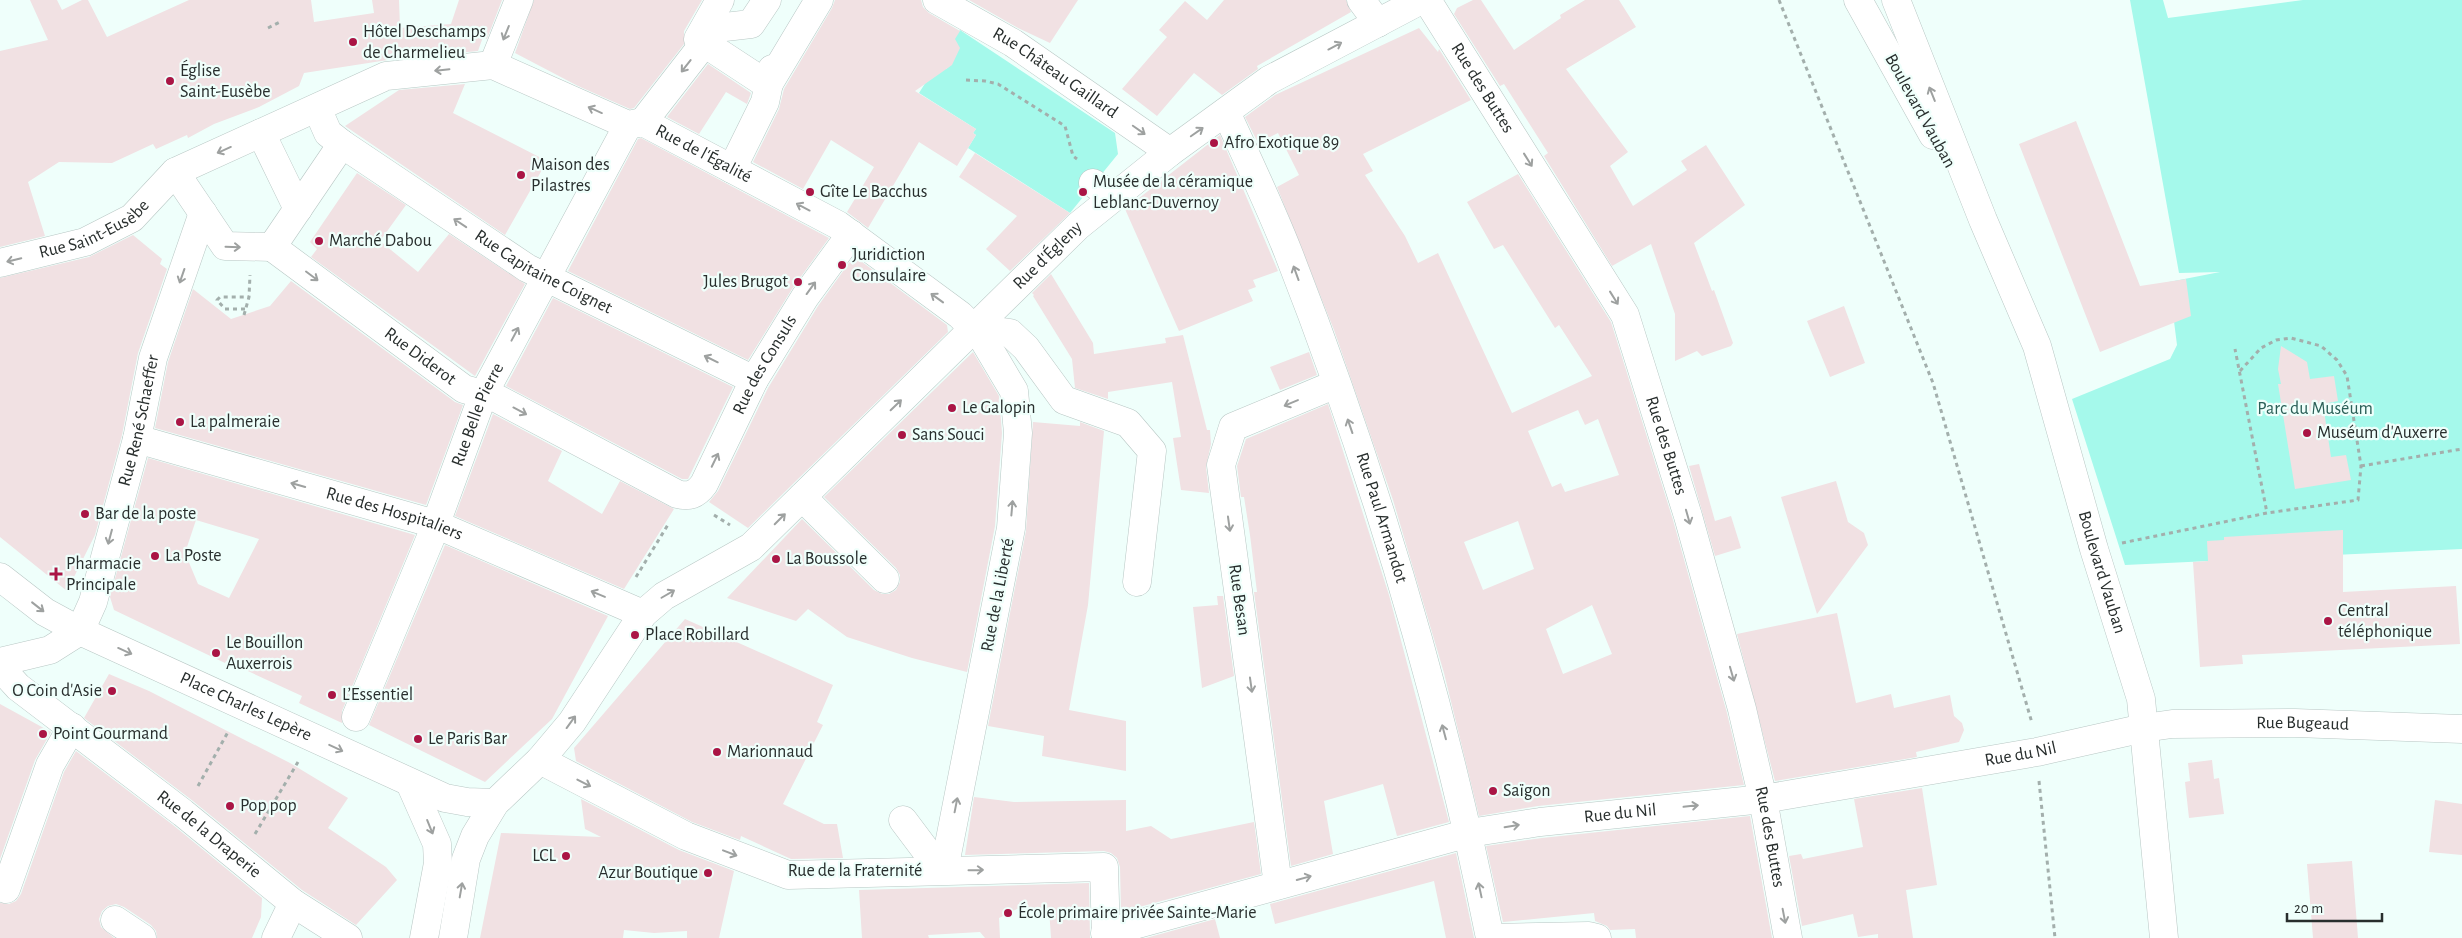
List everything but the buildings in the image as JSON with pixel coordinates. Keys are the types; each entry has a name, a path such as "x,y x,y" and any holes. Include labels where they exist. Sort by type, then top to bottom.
{"street":[{"path":"494,65 519,0"},
{"path":"720,0 698,39 751,24 767,0"},
{"path":"732,169 766,102 770,73 814,0"},
{"path":"768,85 819,0"},
{"name":"Rue Château Gaillard","path":"936,0 1013,43 1170,152"},
{"path":"1361,0 1378,23"},
{"name":"Rue d'Égleny","path":"643,614 664,596 744,552 1078,226 1102,189 1170,152 1269,80 1421,0"},
{"name":"Rue des Buttes","path":"1427,0 1625,315 1691,526 1742,708 1762,799 1788,938"},
{"name":"Boulevard Vauban","path":"1858,0 1983,220"},
{"name":"Boulevard Vauban","path":"1896,0 1983,220 2037,346 2094,549 2141,699 2164,938"},
{"path":"710,35 768,85"},
{"name":"Rue Belle Pierre","path":"356,717 435,524 483,395 546,277 636,123 710,35"},
{"name":"Rue de l'Égalité","path":"175,172 386,76 494,65 636,123 732,169 838,225 960,314 975,328"},
{"name":"Rue Capitaine Coignet","path":"317,108 328,133 342,144 527,268 754,380"},
{"name":"Rue Paul Armandot","path":"1226,112 1287,251 1336,384 1395,559 1445,735 1469,833 1490,938"},
{"path":"261,133 298,209"},
{"path":"175,172 225,246 272,248 342,144"},
{"name":"Rue Saint-Eusèbe","path":"0,263 85,242 132,218 175,172"},
{"name":"Rue René Schaeffer","path":"80,631 93,602 137,439 153,358 203,213"},
{"name":"Rue des Consuls","path":"686,496 694,494 704,484 754,380 805,296 851,234"},
{"name":"Rue Diderot","path":"272,248 464,389 496,398 677,494 686,496"},
{"path":"975,328 1010,333 1026,348 1064,400 1128,423 1152,451 1137,582"},
{"name":"Rue de la Liberté","path":"938,870 1011,528 1018,433 1014,391 975,328"},
{"name":"Rue Besan","path":"1278,885 1221,466 1233,427 1336,384"},
{"name":"Rue des Hospitaliers","path":"137,439 435,524 643,614"},
{"path":"802,497 885,579"},
{"name":"Place Charles Lepère","path":"0,577 45,612 80,631 410,783 454,800 495,804"},
{"path":"453,938 466,859 475,836 495,804 540,760 572,722 643,614"},
{"path":"0,662 50,650 80,631"},
{"name":"Rue de la Draperie","path":"0,667 18,687 183,812 293,903 348,938"},
{"name":"Rue Bugeaud","path":"2144,728 2172,724 2295,723 2462,729"},
{"path":"6,889 50,765 72,728"},
{"name":"Rue du Nil","path":"1105,936 1278,885 1469,833 1540,822 1762,799 2037,752 2144,728"},
{"name":"Rue de la Fraternité","path":"540,760 686,836 786,884 938,870 1104,867 1105,936"},
{"path":"410,783 436,844 438,863 424,938"},
{"path":"903,820 938,870"},
{"path":"276,938 293,903"},
{"path":"115,920 142,938"},
{"path":"1490,938 1589,936 1597,938"}],"path":[{"path":"1779,0 1933,382 2033,725 2055,938"},
{"path":"268,28 282,21"},
{"path":"966,80 985,80 998,84 1065,126 1071,139 1073,156 1100,176 1102,189"},
{"path":"244,316 249,297 220,297 217,300 225,309 245,309"},
{"path":"2118,544 2267,513 2358,500 2361,466 2347,376 2337,360 2321,346 2291,338 2276,340 2261,348 2240,371"},
{"path":"2236,349 2267,513"},
{"path":"2361,466 2462,449"},
{"path":"635,578 686,496"},
{"path":"710,511 732,527"},
{"path":"183,812 231,726"},
{"path":"240,860 299,759"}],"green space":[{"name":"Parc du Muséum","path":"2130,0 2163,0 2168,18 2303,0 2462,0 2462,549 2125,565 2072,399 2170,359 2177,345 2169,282 2220,272 2179,273"},
{"path":"960,30 1115,133 1118,154 1070,213 968,148 976,135 973,133 976,129 919,93 936,66 946,69 952,63 951,45 953,38"}],"place":[{"name":"Hôtel Deschamps de Charmelieu","path":"353,42"},
{"name":"Église Saint-Eusèbe","path":"170,81"},
{"name":"Afro Exotique 89","path":"1214,143"},
{"name":"Maison des Pilastres","path":"521,175"},
{"name":"Gîte Le Bacchus","path":"810,192"},
{"name":"Musée de la céramique Leblanc-Duvernoy","path":"1083,192"},
{"name":"Marché Dabou","path":"319,241"},
{"name":"Juridiction Consulaire","path":"842,265"},
{"name":"Jules Brugot","path":"798,282"},
{"name":"Le Galopin","path":"952,408"},
{"name":"La palmeraie","path":"180,422"},
{"name":"Muséum d'Auxerre","path":"2307,433"},
{"name":"Sans Souci","path":"902,435"},
{"name":"Bar de la poste","path":"85,514"},
{"name":"La Poste","path":"155,556"},
{"name":"La Boussole","path":"776,559"},
{"name":"Pharmacie Principale","path":"56,574"},
{"name":"Central téléphonique","path":"2328,621"},
{"name":"Place Robillard","path":"635,635"},
{"name":"Le Bouillon Auxerrois","path":"216,653"},
{"name":"O Coin d'Asie","path":"112,691"},
{"name":"L’Essentiel","path":"332,695"},
{"name":"Point Gourmand","path":"43,734"},
{"name":"Le Paris Bar","path":"418,739"},
{"name":"Marionnaud","path":"717,752"},
{"name":"Saïgon","path":"1493,791"},
{"name":"Pop pop","path":"230,806"},
{"name":"LCL","path":"566,856"},
{"name":"Azur Boutique","path":"708,873"},
{"name":"École primaire privée Sainte-Marie","path":"1008,913"}]}
